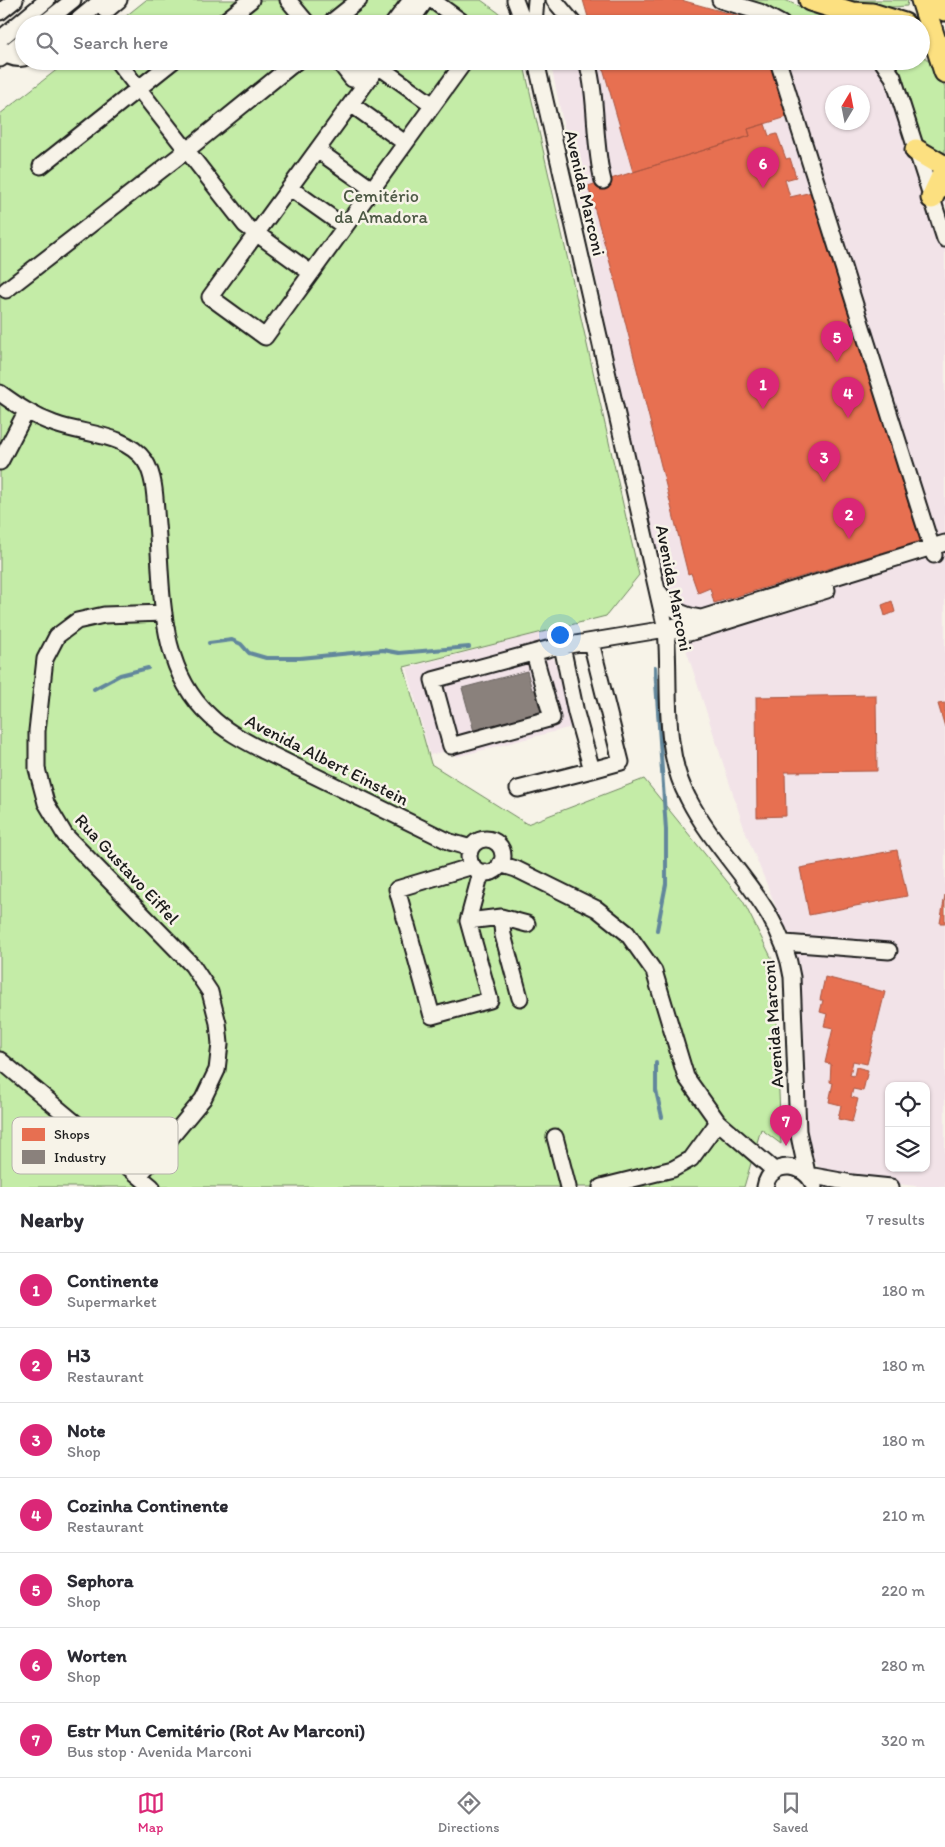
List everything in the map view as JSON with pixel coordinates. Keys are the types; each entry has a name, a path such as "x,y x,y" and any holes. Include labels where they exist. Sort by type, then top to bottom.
{"highway":[{"path":"810,0 852,13 875,15"},
{"path":"922,0 927,15"},
{"path":"942,0 945,10"},
{"path":"930,25 944,69"},
{"path":"930,51 944,69"},
{"path":"916,150 945,166"},
{"path":"932,198 945,170"}],"street":[{"path":"0,12 16,0"},
{"path":"29,15 47,0"},
{"path":"54,15 72,0"},
{"path":"90,15 104,5 119,0"},
{"path":"232,15 251,0"},
{"path":"288,0 300,15"},
{"path":"340,15 359,0"},
{"path":"400,15 411,0"},
{"path":"415,15 426,0"},
{"path":"432,0 453,15"},
{"path":"514,0 520,15"},
{"path":"535,15 536,0"},
{"path":"554,0 566,15"},
{"path":"720,0 755,15"},
{"path":"0,39 15,27"},
{"path":"2,53 15,45"},
{"path":"2,53 15,58"},
{"path":"124,70 246,225 311,273"},
{"path":"41,166 161,70"},
{"path":"6,290 187,150 286,70"},
{"path":"345,70 352,79 365,70"},
{"path":"371,70 351,104 210,297 265,337 458,70"},
{"path":"385,70 433,105"},
{"name":"Avenida Marconi","path":"538,70 666,630 672,748 680,781 696,812 770,916 785,943 792,977 798,1131 810,1178"},
{"path":"589,70 599,166 603,181"},
{"path":"888,70 893,77 945,239"},
{"path":"780,71 937,553"},
{"path":"351,104 405,143"},
{"path":"318,150 372,189"},
{"path":"290,188 345,227"},
{"name":"Avenida Albert Einstein","path":"0,392 26,412 55,424 119,440 139,454 146,463 155,497 164,612 170,648 178,674 194,699 223,727 264,751 450,842 471,848"},
{"path":"0,462 26,412"},
{"path":"666,630 689,633 937,553 945,543"},
{"path":"576,713 451,746 433,680 562,646 666,630 700,618 937,553"},
{"path":"657,588 674,609 683,615 700,618"},
{"name":"Rua Gustavo Eiffel","path":"164,612 104,615 77,621 57,636 45,659 37,731 37,768 46,803 65,835 192,965 210,992 218,1023 220,1044 217,1070 203,1099 178,1129"},
{"path":"669,666 680,643 689,633"},
{"path":"518,790 621,762 591,642"},
{"path":"562,646 576,713 592,770"},
{"path":"534,653 552,718"},
{"path":"500,864 493,871 478,869 397,889 432,1016 490,1000 468,921 479,880 478,869 469,857 471,848 479,840 494,841 502,854 500,864"},
{"path":"500,864 597,909 627,933 654,971 686,1077 718,1122 780,1169 800,1169 810,1178 891,1187"},
{"path":"468,921 501,917 527,924"},
{"path":"501,917 503,935 520,998"},
{"path":"785,943 889,951"},
{"path":"0,1060 68,1117"},
{"path":"602,1187 673,1168 691,1159 718,1122"},
{"name":"Avenida Marconi","path":"765,1187 769,1176 780,1169 798,1131"},
{"path":"555,1137 568,1187"},
{"path":"137,1174 152,1187"},
{"path":"836,1187 852,1184"}],"shaded area":[{"path":"552,70 902,70 945,202 945,1187 924,1187 856,1179 856,1175 822,1170 816,1164 806,1146 800,966 745,831 663,578 623,404"},
{"path":"547,631 572,727 456,757 454,749 430,755 407,668"}],"green space":[{"path":"146,0 481,0 502,15 127,15"},
{"path":"750,0 785,0 817,15 779,15"},
{"path":"827,0 908,0 907,6 877,8"},
{"path":"930,63 945,88 945,157 923,152 898,70 930,70"},
{"name":"Cemitério da Amadora","path":"56,70 525,70 639,575 606,616 404,667 431,764 527,824 644,779 743,901 774,963 781,1144 761,1129 744,1187 0,1187 0,114"}],"building: Shops":[{"path":"583,0 681,0 735,15 587,15"},
{"path":"604,70 772,70 787,117 748,129 750,136 633,172"},
{"path":"765,124 769,136 777,134 786,159 790,158 796,177 785,180 790,197 812,192 920,541 714,603 710,588 698,593 691,573 688,574 614,277 588,186 750,136 748,129"},
{"path":"892,601 895,612 885,616 882,605"},
{"path":"876,695 877,771 785,772 786,816 757,817 756,697"},
{"path":"945,703 945,727 938,704"},
{"path":"897,850 907,896 809,915 800,868"},
{"path":"945,895 945,923 940,923"},
{"path":"825,977 885,992 867,1064 853,1061 850,1075 854,1076 856,1067 868,1070 863,1091 853,1089 851,1097 858,1099 852,1122 838,1119 841,1105 829,1102 833,1083 830,1082 831,1064 825,1063 833,1028 824,1026 827,1014 820,1012 823,1000 820,1000"}],"building: Industry":[{"path":"527,671 532,690 536,689 543,717 475,735 462,688"}],"waterway":[{"path":"209,643 232,640 241,644 249,653 266,658 300,658 383,650 399,653 469,647"},
{"path":"655,667 666,830 666,884 657,930"},
{"path":"94,689 120,675 148,668"},
{"path":"656,1063 656,1091 662,1117"}],"place":[{"name":"Worten","path":"763,188"},
{"name":"Sephora","path":"837,362"},
{"name":"Continente","path":"763,409"},
{"name":"Cozinha Continente","path":"848,418"},
{"name":"Note","path":"824,482"},
{"name":"H3","path":"849,539"},
{"name":"Estr Mun Cemitério (Rot Av Marconi)","path":"786,1146"}]}
